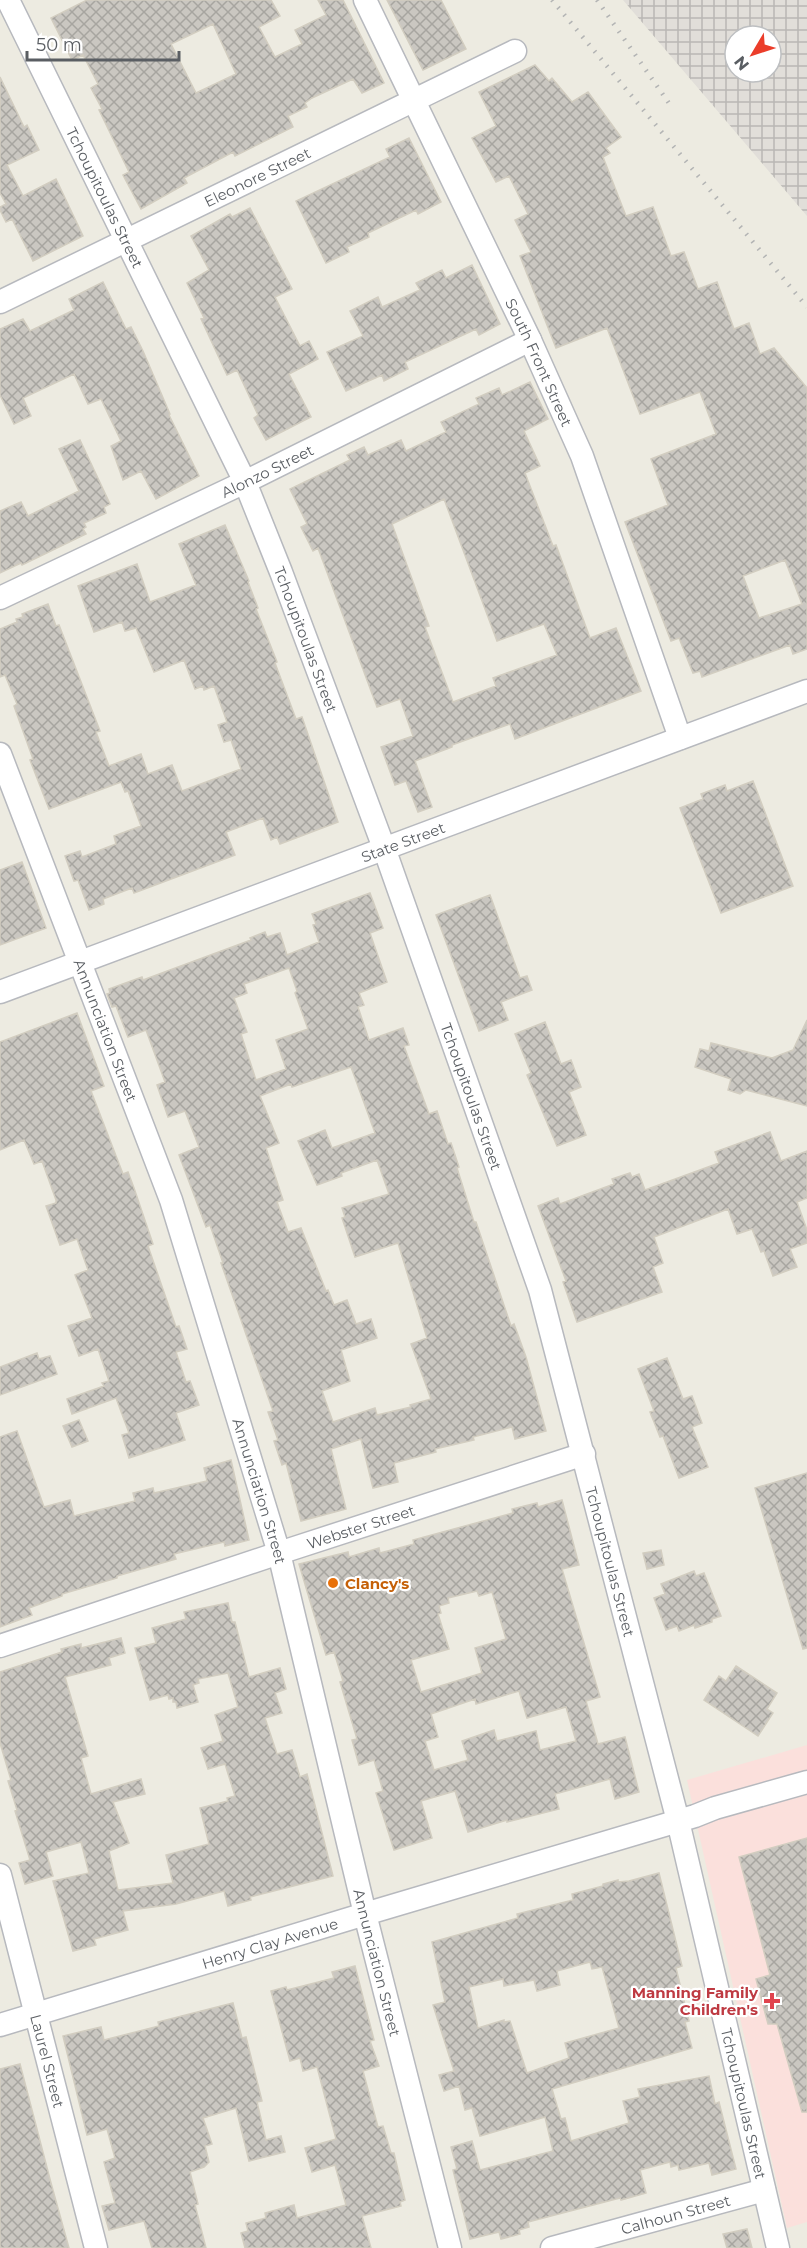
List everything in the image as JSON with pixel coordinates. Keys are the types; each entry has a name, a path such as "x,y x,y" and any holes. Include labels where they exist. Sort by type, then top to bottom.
{"street":[{"name":"Tchoupitoulas Street","path":"8,0 245,482 384,848 540,1290 678,1821 778,2248"},
{"name":"South Front Street","path":"365,0 530,340 582,456 680,738"},
{"name":"Eleonore Street","path":"0,302 515,51"},
{"name":"Alonzo Street","path":"0,598 245,482 530,340"},
{"name":"State Street","path":"0,992 807,691"},
{"name":"Annunciation Street","path":"0,753 171,1200 279,1552 365,1914 450,2248"},
{"name":"Webster Street","path":"0,1646 279,1552 584,1454"},
{"name":"Henry Clay Avenue","path":"0,2025 807,1782"},
{"name":"Laurel Street","path":"0,1875 96,2248"},
{"name":"Calhoun Street","path":"552,2248 764,2190"}],"shaded area":[{"path":"623,0 807,0 807,216"},
{"name":"Manning Family Children's","path":"807,1745 807,2222 787,2228 687,1780"}],"building":[{"path":"87,0 271,0 280,16 259,27 275,57 302,44 295,30 326,15 318,0 343,0 384,83 362,93 353,79 312,98 305,103 307,107 288,116 293,127 235,156 233,152 184,178 187,183 141,209 123,175 129,172 91,88 98,84 83,55 72,60 51,18","holes":["213,24 236,74 196,93 171,44"]},
{"path":"387,0 441,0 466,49 423,70"},
{"path":"535,65 549,81 552,78 572,102 588,92 621,137 606,148 610,153 603,157 626,216 653,207 671,256 684,252 698,289 717,282 734,329 749,323 760,354 774,348 807,388 807,649 793,654 790,645 702,677 700,671 693,673 679,638 671,641 625,522 668,505 651,459 716,434 700,392 640,414 607,328 556,348 520,256 531,252 515,220 528,214 509,176 496,182 472,138 496,126 479,92","holes":["785,560 802,604 759,618 743,576"]},
{"path":"0,77 24,127 27,125 39,150 7,165 23,196 56,179 83,236 33,261 12,219 6,222 0,210 0,207 6,204 0,193"},
{"path":"409,138 441,202 418,214 416,210 368,233 369,237 347,247 349,252 326,263 296,201 390,157 386,149"},
{"path":"250,208 292,289 275,297 300,346 309,341 318,359 289,374 311,417 266,440 254,418 258,415 237,370 227,375 187,283 209,270 191,236 230,214 232,217"},
{"path":"472,265 500,324 479,335 476,329 405,362 408,369 384,381 382,375 346,391 327,352 363,336 350,311 378,297 382,307 420,290 416,283 442,270 446,278"},
{"path":"103,282 126,329 131,327 143,351 169,415 199,476 156,499 141,471 123,480 111,446 121,441 101,399 88,404 74,374 23,398 31,416 14,424 0,395 0,329 23,319 30,331 74,310 69,299"},
{"path":"530,382 548,419 524,431 540,466 525,473 553,546 556,545 590,638 616,628 641,691 515,739 510,724 415,761 432,807 418,812 406,781 395,785 381,747 413,736 400,699 377,707 318,548 313,551 301,527 307,524 290,489 350,460 347,455 364,447 368,455 401,440 406,451 446,432 441,422 479,404 476,398 499,388 502,395","holes":["444,499 497,641 544,624 557,655 493,678 496,686 453,702 425,627 429,626 392,524"]},
{"path":"80,440 110,504 104,507 106,513 84,523 86,527 83,529 86,534 22,565 21,563 0,573 0,511 21,502 28,516 79,491 59,449"},
{"path":"225,525 249,581 258,608 256,609 296,719 302,717 338,822 280,844 277,837 271,840 263,818 226,832 235,855 134,893 132,888 103,899 104,904 89,910 78,880 74,881 65,856 80,851 82,857 116,844 114,836 141,826 128,791 125,792 121,782 49,809 30,760 33,759 14,706 17,704 5,675 0,677 0,629 17,622 16,619 23,617 22,614 48,604 56,626 59,625 100,731 96,732 109,766 141,754 148,774 172,765 182,791 241,769 231,740 224,742 218,725 227,722 214,686 204,690 203,686 195,689 184,660 154,672 136,628 125,631 122,622 94,632 78,586 137,564 150,602 196,585 179,544"},
{"path":"753,781 793,886 721,913 680,808 703,799 701,794 725,785 727,791"},
{"path":"22,862 46,928 0,945 0,870"},
{"path":"370,893 383,928 370,933 387,982 359,993 364,1005 358,1007 369,1040 403,1028 409,1045 404,1046 429,1114 437,1111 448,1144 451,1143 474,1222 476,1222 511,1326 514,1324 526,1357 546,1431 515,1439 512,1427 473,1437 474,1440 435,1449 436,1452 394,1463 398,1482 373,1488 361,1439 331,1449 346,1509 301,1521 286,1463 282,1465 274,1441 278,1440 268,1412 273,1411 210,1225 206,1227 179,1155 199,1147 185,1111 168,1117 157,1085 165,1082 146,1030 128,1037 116,1006 112,1007 107,994 110,993 109,989 142,977 143,980 251,940 250,938 265,932 267,937 280,933 287,955 319,942 312,914","holes":["289,968 308,1029 276,1040 286,1069 256,1080 241,1034 247,1032 234,998 247,993 244,984","351,1067 375,1133 332,1148 325,1130 298,1141 317,1185 342,1176 341,1173 377,1160 389,1194 342,1208 345,1217 342,1218 355,1257 398,1243 427,1338 411,1344 431,1399 410,1405 411,1407 377,1415 375,1408 333,1422 322,1391 350,1381 341,1350 377,1338 371,1319 356,1324 347,1300 334,1305 328,1290 326,1291 301,1228 288,1232 277,1202 283,1200 266,1148 279,1143 260,1096 291,1084 292,1087"]},
{"path":"490,895 520,978 527,976 532,990 501,1002 508,1020 479,1031 436,915"},
{"path":"77,1013 104,1086 91,1091 123,1174 128,1172 134,1188 153,1244 148,1246 176,1327 179,1326 187,1349 176,1352 186,1382 190,1381 199,1405 176,1413 185,1440 129,1458 122,1435 129,1433 116,1398 72,1414 67,1399 104,1386 102,1383 109,1381 98,1349 79,1356 68,1326 92,1318 75,1275 88,1270 77,1239 60,1245 46,1206 56,1203 56,1200 42,1161 34,1164 24,1140 0,1150 0,1042"},
{"path":"807,1020 807,1106 746,1090 740,1094 728,1090 731,1079 695,1067 700,1049 709,1051 711,1043 772,1058 793,1050"},
{"path":"545,1022 561,1064 571,1060 581,1087 569,1092 586,1135 557,1146 527,1075 531,1073 515,1034"},
{"path":"770,1132 781,1161 807,1151 807,1198 797,1202 807,1230 807,1243 790,1249 797,1267 773,1276 764,1251 761,1252 752,1229 737,1234 728,1209 654,1237 663,1263 653,1267 662,1292 577,1322 563,1282 566,1281 538,1206 558,1198 560,1204 614,1184 612,1179 630,1173 632,1177 639,1174 645,1190 719,1163 715,1152"},
{"path":"37,1353 39,1359 50,1356 57,1374 0,1395 0,1367"},
{"path":"667,1358 683,1399 692,1396 702,1423 692,1427 708,1467 679,1478 663,1436 660,1437 650,1412 654,1411 638,1369"},
{"path":"79,1420 88,1441 72,1447 63,1426"},
{"path":"17,1431 44,1507 70,1500 74,1516 135,1501 133,1493 153,1488 154,1493 207,1481 204,1468 231,1460 249,1540 225,1546 224,1542 174,1554 176,1559 62,1594 62,1596 29,1608 32,1615 0,1627 0,1437"},
{"path":"807,1473 807,1648 803,1649 755,1488"},
{"path":"562,1500 579,1565 562,1569 600,1697 586,1701 598,1744 625,1737 639,1792 615,1799 610,1779 555,1794 559,1809 507,1822 507,1820 468,1832 455,1791 421,1801 432,1838 394,1850 376,1793 383,1791 374,1760 359,1765 352,1740 357,1739 340,1682 343,1681 334,1652 326,1655 299,1564 348,1552 349,1557 379,1548 380,1553 414,1544 413,1540 513,1513 512,1509 537,1503 538,1507","holes":["477,1591 479,1596 492,1592 506,1639 475,1648 482,1673 421,1692 411,1660 449,1649 438,1614 441,1613 439,1606 449,1603 448,1598","519,1691 527,1718 566,1707 576,1741 540,1750 536,1731 497,1741 494,1730 462,1741 468,1760 434,1770 425,1741 438,1737 431,1714 475,1699 476,1704"]},
{"path":"661,1550 664,1565 647,1569 643,1553"},
{"path":"694,1571 696,1576 704,1573 721,1616 695,1628 694,1625 679,1631 677,1626 666,1630 654,1598 665,1594 661,1584"},
{"path":"228,1603 249,1677 280,1668 286,1689 275,1693 282,1713 265,1718 277,1754 292,1750 300,1777 307,1774 333,1876 250,1897 251,1900 228,1906 224,1891 176,1904 123,1911 128,1930 94,1939 96,1945 73,1951 53,1881 89,1873 81,1842 46,1852 53,1876 25,1884 19,1863 30,1860 15,1811 17,1810 8,1781 11,1780 0,1743 0,1672 62,1652 61,1649 81,1644 81,1648 121,1638 125,1653 109,1658 111,1665 65,1677 88,1756 81,1758 91,1794 141,1779 145,1794 113,1802 129,1843 109,1851 118,1890 173,1883 166,1855 209,1844 200,1808 228,1801 227,1798 235,1796 225,1764 208,1769 201,1748 223,1741 215,1715 238,1707 228,1673 198,1679 199,1683 193,1685 198,1702 177,1708 176,1702 173,1702 173,1698 169,1699 168,1695 150,1700 135,1648 156,1643 152,1628 186,1619 184,1612"},
{"path":"736,1666 777,1693 767,1709 773,1713 758,1736 704,1700 719,1676 726,1681"},
{"path":"807,1838 807,2112 802,2112 777,2024 768,2024 756,1979 770,1975 739,1857"},
{"path":"659,1873 682,1966 676,1968 689,2021 685,2022 692,2048 552,2089 561,2119 565,2118 571,2141 629,2123 623,2101 640,2097 638,2089 709,2076 715,2104 719,2102 736,2169 712,2175 709,2163 679,2170 678,2165 671,2167 670,2162 640,2170 646,2193 528,2222 529,2227 519,2230 520,2234 501,2239 499,2232 470,2239 453,2170 457,2169 451,2147 472,2141 480,2170 553,2151 545,2117 480,2136 472,2108 465,2110 459,2086 444,2091 439,2075 454,2071 433,2005 445,2002 432,1942 518,1918 517,1914 573,1900 572,1894 603,1886 603,1884 618,1880 618,1882","holes":["590,1962 592,1969 602,1967 619,2028 565,2043 569,2058 527,2073 510,2021 504,2022 504,2020 478,2028 469,1987 503,1979 504,1986 534,1980 537,1991 560,1985 557,1971"]},
{"path":"355,1966 374,2040 370,2041 379,2066 363,2071 378,2127 383,2126 391,2153 394,2153 405,2200 400,2202 401,2206 362,2216 371,2248 245,2248 241,2233 248,2231 246,2223 266,2218 265,2213 294,2205 297,2218 346,2205 335,2165 312,2172 305,2148 336,2139 317,2067 303,2071 300,2058 290,2061 271,1991 286,1987 287,1990 334,1978 332,1972"},
{"path":"233,2003 242,2038 246,2037 262,2101 257,2102 266,2140 281,2136 285,2152 249,2161 236,2108 203,2118 212,2144 205,2146 209,2162 204,2167 190,2172 198,2204 195,2205 206,2248 152,2248 144,2221 109,2230 102,2206 115,2203 104,2162 115,2158 107,2129 87,2135 63,2036 101,2027 104,2040 159,2026 158,2022"},
{"path":"20,2064 69,2248 0,2248 0,2069"},
{"path":"747,2229 752,2248 727,2248 723,2234"}],"railway":[{"path":"552,0 807,307"},
{"path":"597,0 673,109"}],"place":[{"name":"Clancy's","path":"333,1583"},
{"name":"Manning Family Children's","path":"772,2001"}]}
